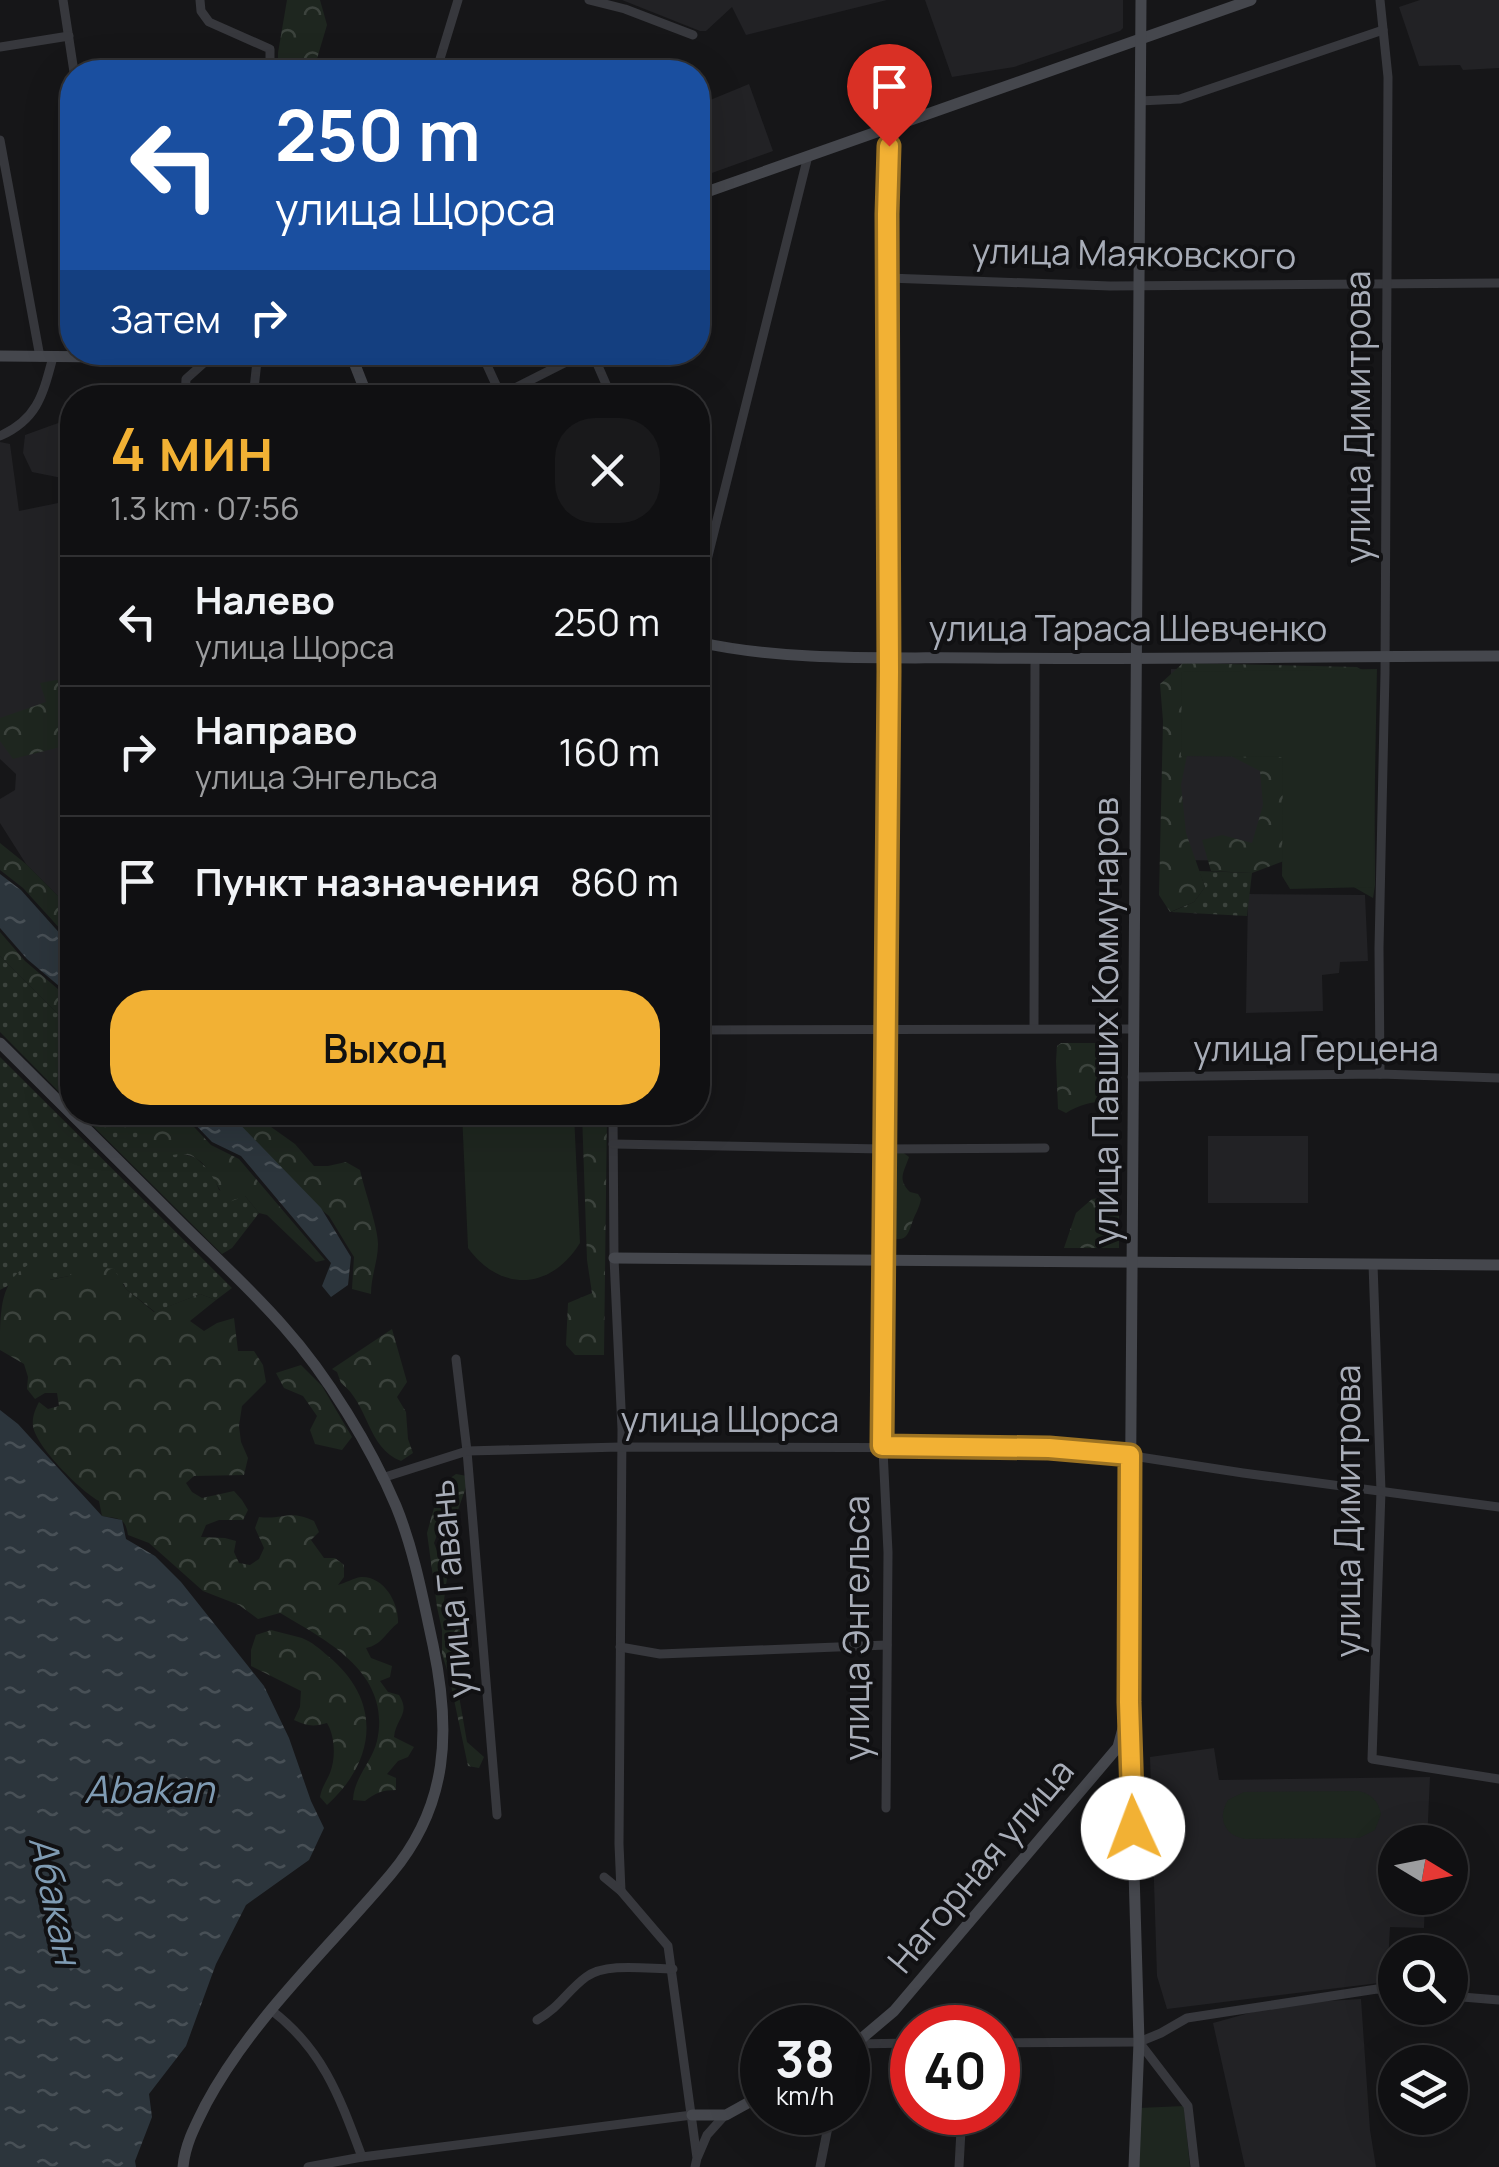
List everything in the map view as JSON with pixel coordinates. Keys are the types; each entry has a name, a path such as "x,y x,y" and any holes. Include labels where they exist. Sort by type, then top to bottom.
{"street":[{"path":"62,0 72,60"},
{"path":"200,0 201,11 209,22 270,49 270,60"},
{"path":"440,60 458,0"},
{"path":"589,0 625,8 693,35"},
{"name":"улица Павших Коммунаров","path":"1134,2167 1139,2042 1129,1702 1142,0"},
{"path":"710,191 1251,0"},
{"name":"улица Димитрова","path":"1380,0 1388,77 1380,1074"},
{"path":"1140,101 1180,99 1383,30"},
{"path":"0,47 68,36"},
{"name":"улица Энгельса","path":"886,1808 888,1552 882,1446 889,691 887,127"},
{"path":"0,140 40,356"},
{"path":"710,548 808,156"},
{"name":"улица Маяковского","path":"888,278 1110,286 1499,283"},
{"path":"0,356 60,356"},
{"path":"0,436 31,416 54,356"},
{"path":"185,385 203,365"},
{"path":"524,385 563,365"},
{"name":"улица Тараса Шевченко","path":"710,644 786,654 887,657 1499,656"},
{"path":"1034,1028 1035,658"},
{"path":"710,1030 1133,1029"},
{"path":"0,1042 60,1102"},
{"name":"улица Герцена","path":"1132,1077 1380,1074 1499,1078"},
{"path":"83,1125 285,1328 327,1381 382,1478 410,1545 437,1666 443,1712 444,1739 437,1792 416,1842 270,2010 225,2070 195,2126 183,2167"},
{"path":"613,1125 622,1429 620,1891"},
{"path":"613,1144 1044,1148"},
{"path":"614,1258 1499,1265"},
{"name":"улица Димитрова","path":"1374,1264 1380,1491 1372,1759 1499,1779"},
{"name":"улица Гавань","path":"456,1359 497,1815"},
{"name":"улица Щорса","path":"382,1478 467,1451 620,1447 1049,1448 1130,1455 1499,1507"},
{"path":"620,1647 660,1654 887,1645"},
{"name":"Нагорная улица","path":"870,2030 894,2010 1118,1747 1129,1702"},
{"path":"604,1878 668,1946 696,2163"},
{"path":"538,2020 603,1968 673,1969"},
{"path":"1020,2043 1139,2042 1186,2018 1378,1990"},
{"path":"1468,1997 1499,2000"},
{"path":"270,2010 293,2026 320,2059 362,2158"},
{"path":"1139,2042 1188,2106 1195,2167"},
{"path":"696,2163 707,2134 740,2107"},
{"path":"308,2167 692,2115 726,2115"},
{"path":"820,2167 826,2135"},
{"path":"959,2167 961,2135"}],"shaded area":[{"path":"622,0 887,0 746,35 732,7 706,31 700,31"},
{"path":"925,0 1123,0 1123,28 1014,67 952,77"},
{"path":"1420,0 1499,0 1499,68 1419,66 1399,7"},
{"path":"749,84 773,151 710,174 710,100"},
{"path":"60,422 60,478 32,472 23,453 25,435"},
{"path":"0,442 10,444 19,511 60,504 60,897 26,864 0,823 0,799 15,790 16,774 0,759"},
{"path":"1171,669 1281,670 1282,861 1168,860"},
{"path":"1248,894 1365,895 1368,961 1340,962 1339,973 1322,975 1323,1011 1246,1013"},
{"path":"1208,1136 1308,1136 1308,1203 1208,1203"},
{"path":"1214,1748 1219,1780 1430,1777 1428,1825 1378,1825 1378,1915 1424,1915 1424,1928 1390,1927 1390,1935 1378,1935 1378,1983 1167,2009 1157,1976 1150,1757"},
{"path":"1361,1999 1376,2167 1245,2167 1213,2023 1271,2007"}],"green space":[{"path":"287,0 320,0 327,25 317,60 278,60"},
{"path":"1183,663 1357,667 1374,677 1373,898 1289,859 1252,873 1211,871 1202,840 1222,835 1252,843 1263,805 1260,771 1225,753 1188,750 1181,785 1186,833 1205,887 1194,902 1170,912 1159,895 1163,721 1160,684"},
{"path":"1377,669 1373,887 1290,889 1282,876 1283,757 1181,756 1182,672"},
{"path":"60,679 60,747 13,759 0,741 0,718 46,702 40,683"},
{"path":"0,843 60,897 60,929 23,888 0,870"},
{"path":"1199,871 1252,873 1247,916 1171,912 1194,902 1205,887"},
{"path":"0,932 25,961 60,991 60,1016 0,956"},
{"path":"0,956 60,1016 60,1093 0,1032"},
{"path":"1100,1043 1108,1054 1121,1059 1119,1098 1083,1105 1066,1113 1058,1109 1056,1061 1057,1046"},
{"path":"0,1057 60,1117 60,1125 68,1125 232,1288 216,1300 200,1294 155,1312 124,1284 69,1276 49,1280 51,1263 0,1290"},
{"path":"92,1125 141,1125 180,1153 196,1158 212,1173 219,1190 245,1196 259,1213 232,1248 222,1254"},
{"path":"137,1125 192,1125 211,1145 239,1159 325,1260 316,1262 245,1196 229,1202 199,1160 180,1154 167,1156"},
{"path":"238,1125 268,1125 295,1144 314,1166 346,1162 360,1170 377,1237 371,1294 352,1289 354,1257 329,1216 302,1194"},
{"path":"463,1125 575,1125 580,1243 568,1259 541,1277 510,1279 481,1263 468,1248"},
{"path":"582,1125 607,1125 604,1355 575,1355 566,1345 568,1303 592,1293 587,1260"},
{"path":"895,1151 909,1157 904,1183 921,1199 908,1232 901,1239 888,1236"},
{"path":"1092,1199 1119,1200 1119,1248 1064,1248 1076,1213"},
{"path":"44,1258 52,1263 50,1280 69,1276 84,1260 92,1260 96,1267 114,1269 126,1289 154,1312 200,1294 216,1300 190,1321 204,1331 234,1318 238,1351 254,1351 263,1365 266,1382 242,1406 239,1426 248,1458 244,1475 194,1476 186,1483 202,1498 234,1491 248,1510 243,1520 219,1520 206,1525 201,1537 236,1541 234,1552 239,1563 250,1565 259,1559 264,1548 255,1528 259,1517 305,1518 314,1521 319,1532 311,1540 324,1558 335,1558 344,1565 344,1577 338,1585 369,1578 388,1592 396,1607 398,1623 380,1641 366,1648 371,1658 392,1666 390,1677 380,1681 388,1692 399,1695 404,1707 394,1737 414,1747 387,1774 396,1778 396,1790 379,1792 365,1801 353,1800 356,1784 377,1741 379,1717 366,1678 352,1662 318,1635 280,1613 258,1619 239,1605 203,1591 149,1543 128,1535 123,1521 102,1516 99,1501 71,1478 42,1445 33,1426 34,1414 39,1402 48,1409 59,1406 57,1393 45,1393 35,1399 27,1389 24,1364 0,1350 0,1333 2,1304 11,1281 29,1264"},
{"path":"392,1329 407,1382 397,1397 406,1412 413,1453 401,1461 381,1446 357,1402 332,1369"},
{"path":"301,1365 322,1386 352,1437 342,1450 315,1444 310,1430 317,1416 303,1396 284,1388 276,1373"},
{"path":"456,1474 467,1476 466,1487 458,1510 446,1511 434,1543 447,1578 444,1600 462,1632 462,1649 454,1667 467,1742 484,1757 479,1768 468,1766 442,1654 427,1533 439,1490"},
{"path":"271,1630 302,1638 325,1653 346,1673 365,1711 364,1750 344,1787 327,1805 320,1797 333,1761 330,1728 327,1723 310,1725 294,1720 301,1691 251,1666 256,1635"},
{"path":"1358,1791 1374,1799 1381,1814 1375,1830 1359,1838 1245,1839 1232,1834 1224,1825 1228,1800 1244,1792"},
{"path":"1184,2106 1190,2167 1137,2167 1138,2108"}],"water":[{"path":"0,874 21,890 60,934 60,987 27,959 0,928"},
{"path":"196,1125 241,1125 321,1208 351,1257 348,1285 331,1297 322,1286 331,1263 241,1156 212,1142"},
{"name":"Abakan","path":"0,1410 18,1424 102,1516 122,1520 126,1539 155,1556 181,1582 264,1686 324,1828 309,1860 246,1905 216,1964 186,2046 149,2094 152,2117 136,2167 0,2167"}],"route":[{"path":"889,146 882,1446 1049,1448 1130,1455 1133,1828"}],"water label":[{"name":"Абакан","path":"55,1900"}]}
